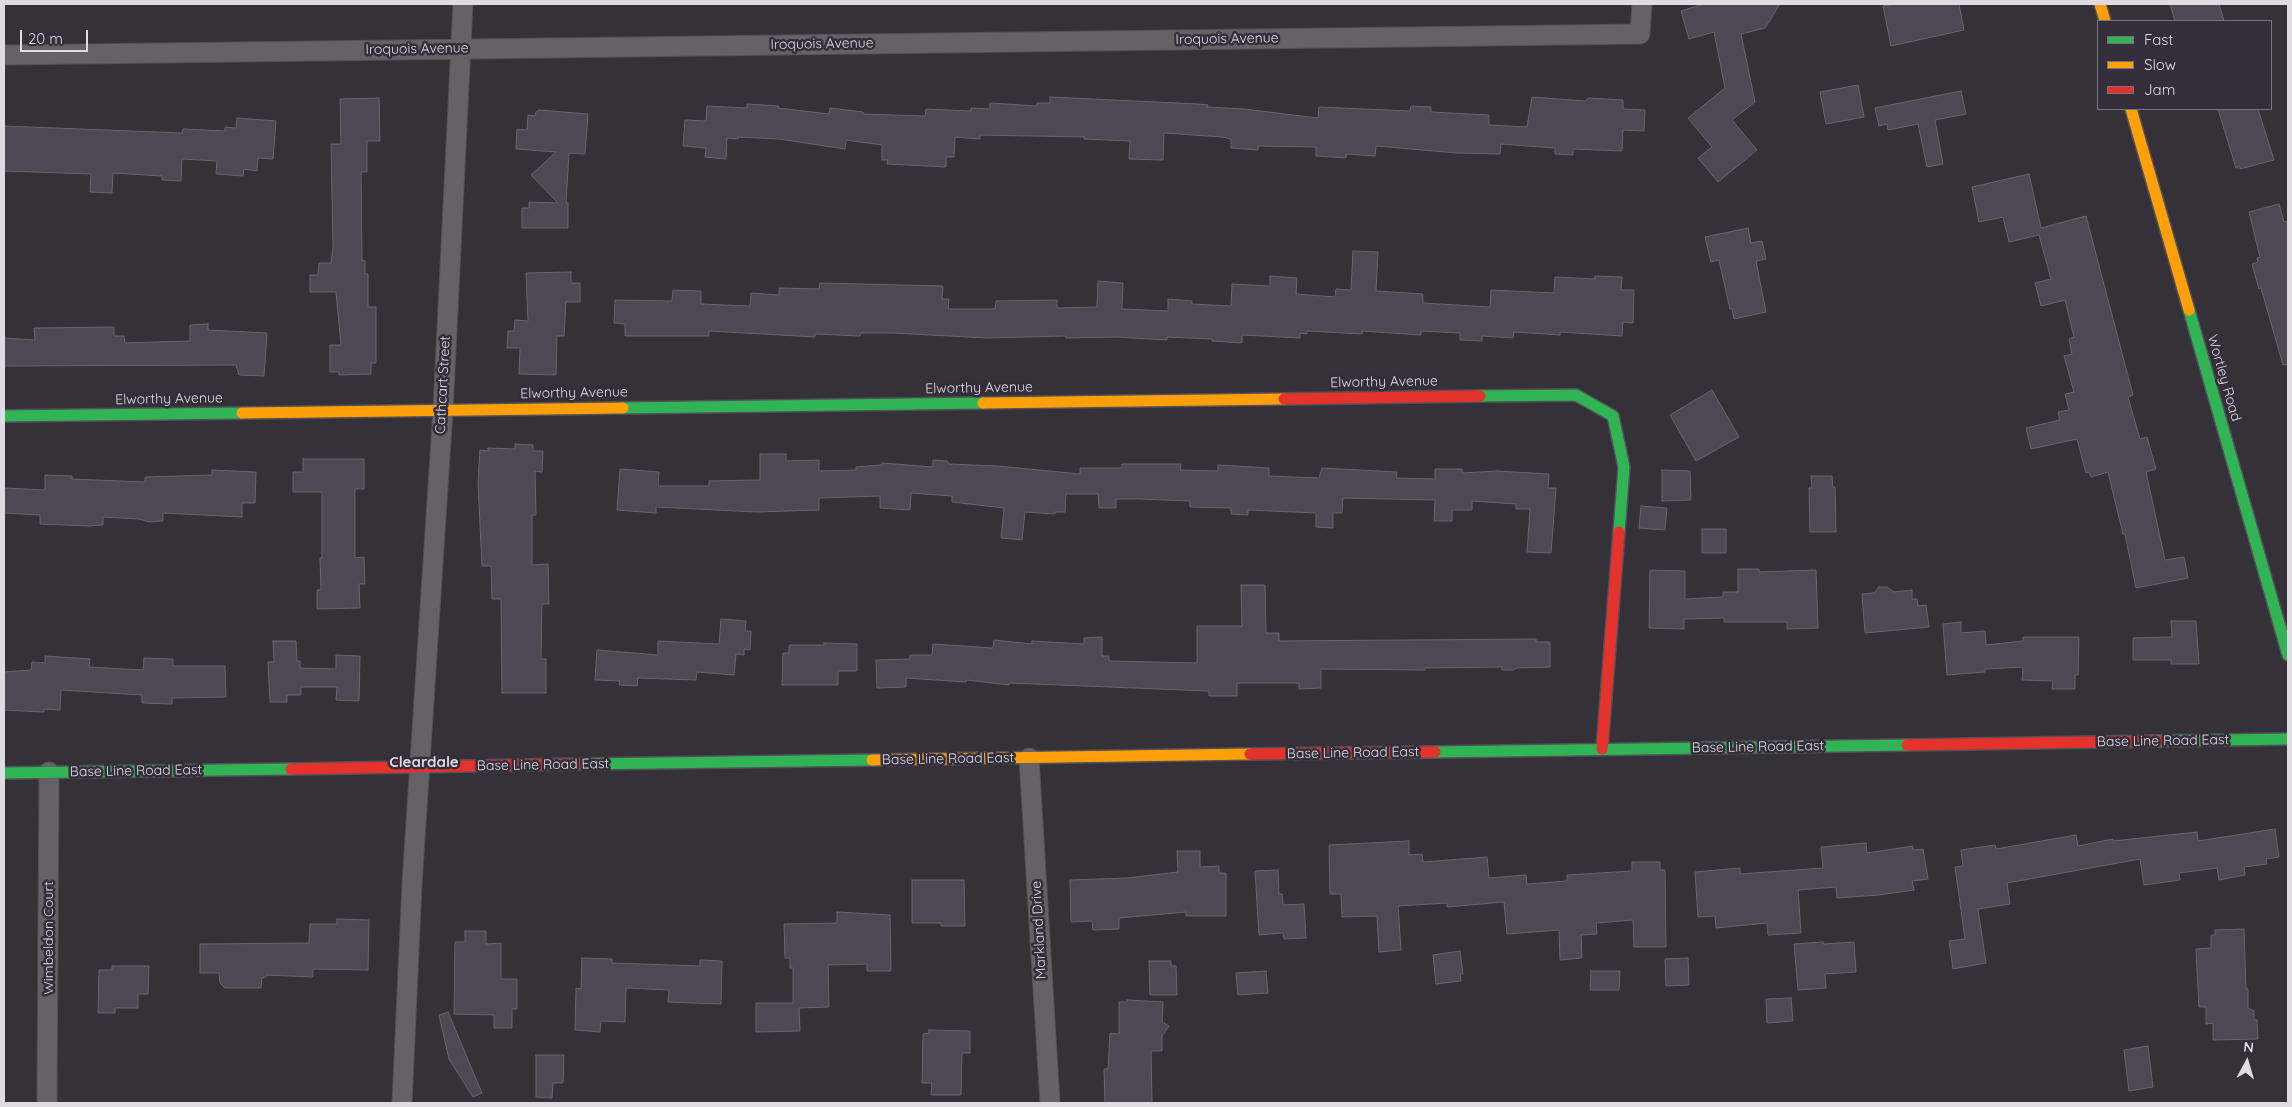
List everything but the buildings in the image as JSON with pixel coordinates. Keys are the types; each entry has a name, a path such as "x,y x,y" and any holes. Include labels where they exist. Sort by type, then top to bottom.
{"street":[{"name":"Cathcart Street","path":"418,767 442,410 463,4"},
{"name":"Iroquois Avenue","path":"4,55 1640,34 1642,4"},
{"path":"2100,4 2106,20"},
{"name":"Wortley Road","path":"2131,110 2288,655"},
{"name":"Elworthy Avenue","path":"4,416 1576,394 1613,416 1624,467 1602,749"},
{"name":"Base Line Road East","path":"4,773 2288,739"},
{"name":"Markland Drive","path":"1028,758 1050,1103"},
{"path":"402,1103 418,767"},
{"name":"Wimbeldon Court","path":"48,1103 49,772"}],"traffic: fast":[{"path":"2189,310 2288,655"},
{"path":"1480,396 1576,395 1613,416 1624,467 1619,532"},
{"path":"623,408 983,403"},
{"path":"4,416 242,413"},
{"path":"2158,741 2288,739"},
{"path":"1435,752 1907,745"},
{"path":"583,764 872,760"},
{"path":"4,773 291,769"}],"traffic: slow":[{"path":"2100,4 2105,20"},
{"path":"2131,110 2189,310"},
{"path":"983,403 1284,399"},
{"path":"242,413 623,408"},
{"path":"872,760 1250,754"}],"traffic: jam":[{"path":"1284,399 1480,396"},
{"path":"1602,749 1619,532"},
{"path":"1907,745 2158,741"},
{"path":"1250,754 1435,752"},
{"path":"291,769 583,764"}],"district":[{"name":"Cleardale","path":"424,762"}]}
